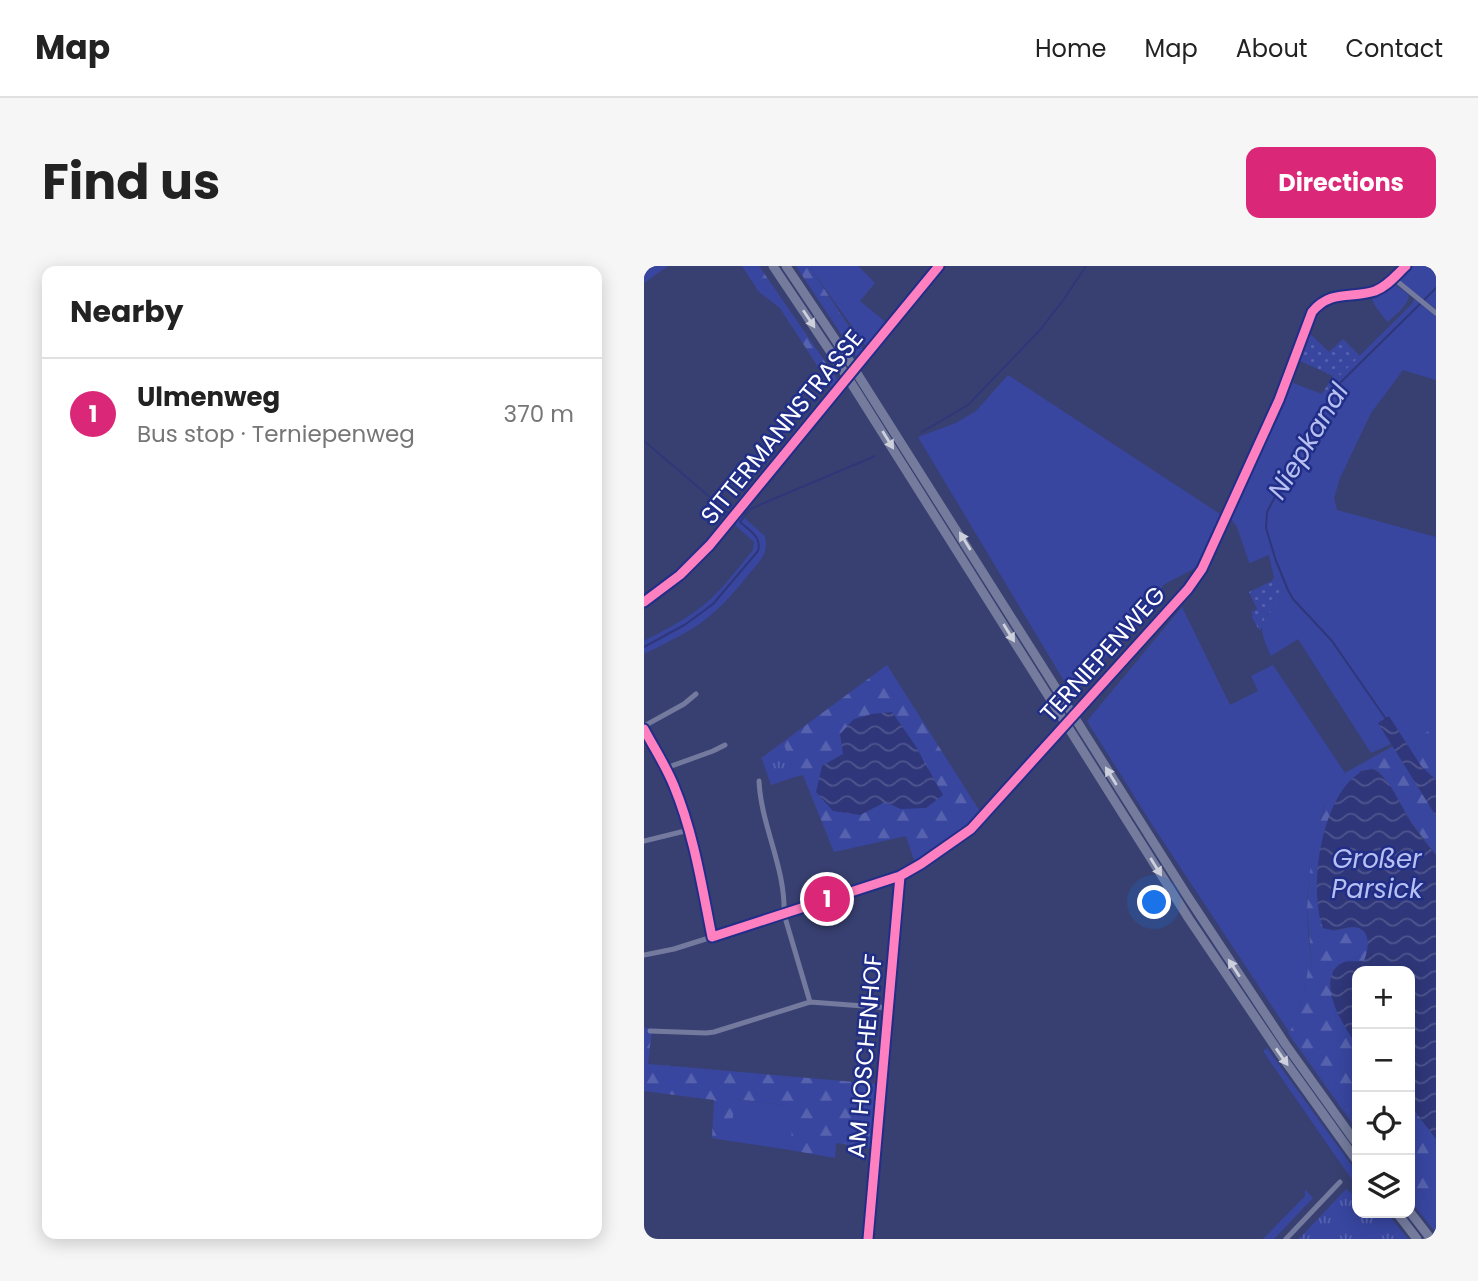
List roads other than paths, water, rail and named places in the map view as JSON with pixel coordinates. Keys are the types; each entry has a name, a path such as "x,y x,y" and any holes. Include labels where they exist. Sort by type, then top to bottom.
{"highway":[{"path":"773,266 844,372 855,379 960,534 1188,897 1286,1045 1352,1137"},
{"path":"786,266 851,363 855,379 1189,919 1278,1051 1353,1155"},
{"path":"1401,1218 1418,1239"},
{"path":"1415,1218 1431,1239"}],"street":[{"name":"SITTERMANNSTRASSE","path":"644,601 680,575 710,545 939,266"},
{"name":"TERNIEPENWEG","path":"644,955 674,949 901,876 971,829 1188,589 1202,569 1279,400 1312,312 1333,297 1377,290 1406,266"},
{"path":"1393,278 1436,313"},
{"path":"696,694 644,728 679,799 696,856 712,937"},
{"path":"666,768 725,745"},
{"path":"759,781 760,797 785,904 784,914 810,1002"},
{"path":"644,841 689,830"},
{"name":"AM HOSCHENHOF","path":"868,1239 901,876"},
{"path":"650,1031 715,1032 810,1002 890,1008"},
{"path":"1286,1239 1339,1182"}],"water":[{"path":"892,712 915,745 943,795 926,808 901,809 885,802 860,815 833,811 816,792 822,766 843,754 840,734 854,719"},
{"path":"1389,716 1421,766 1436,780 1436,816 1378,723"},
{"name":"Großer Parsick","path":"1373,769 1391,786 1415,828 1436,855 1436,1139 1415,1112 1415,966 1352,966 1352,1037 1339,1015 1331,991 1334,970 1344,962 1364,961 1368,944 1365,934 1358,928 1323,928 1317,891 1321,846 1335,803 1345,786 1365,770"}],"waterway":[{"path":"922,432 968,405 1040,330 1086,266"},
{"name":"Niepkanal","path":"1424,300 1436,288"},
{"name":"Niepkanal","path":"1386,719 1332,641 1293,599 1276,561 1266,528 1267,512 1305,440 1341,382 1420,304"},
{"path":"644,441 731,515"},
{"path":"644,647 686,624 713,604 758,551 757,538 740,522 750,509 875,456"}],"place":[{"name":"Ulmenweg","path":"827,899"}]}
